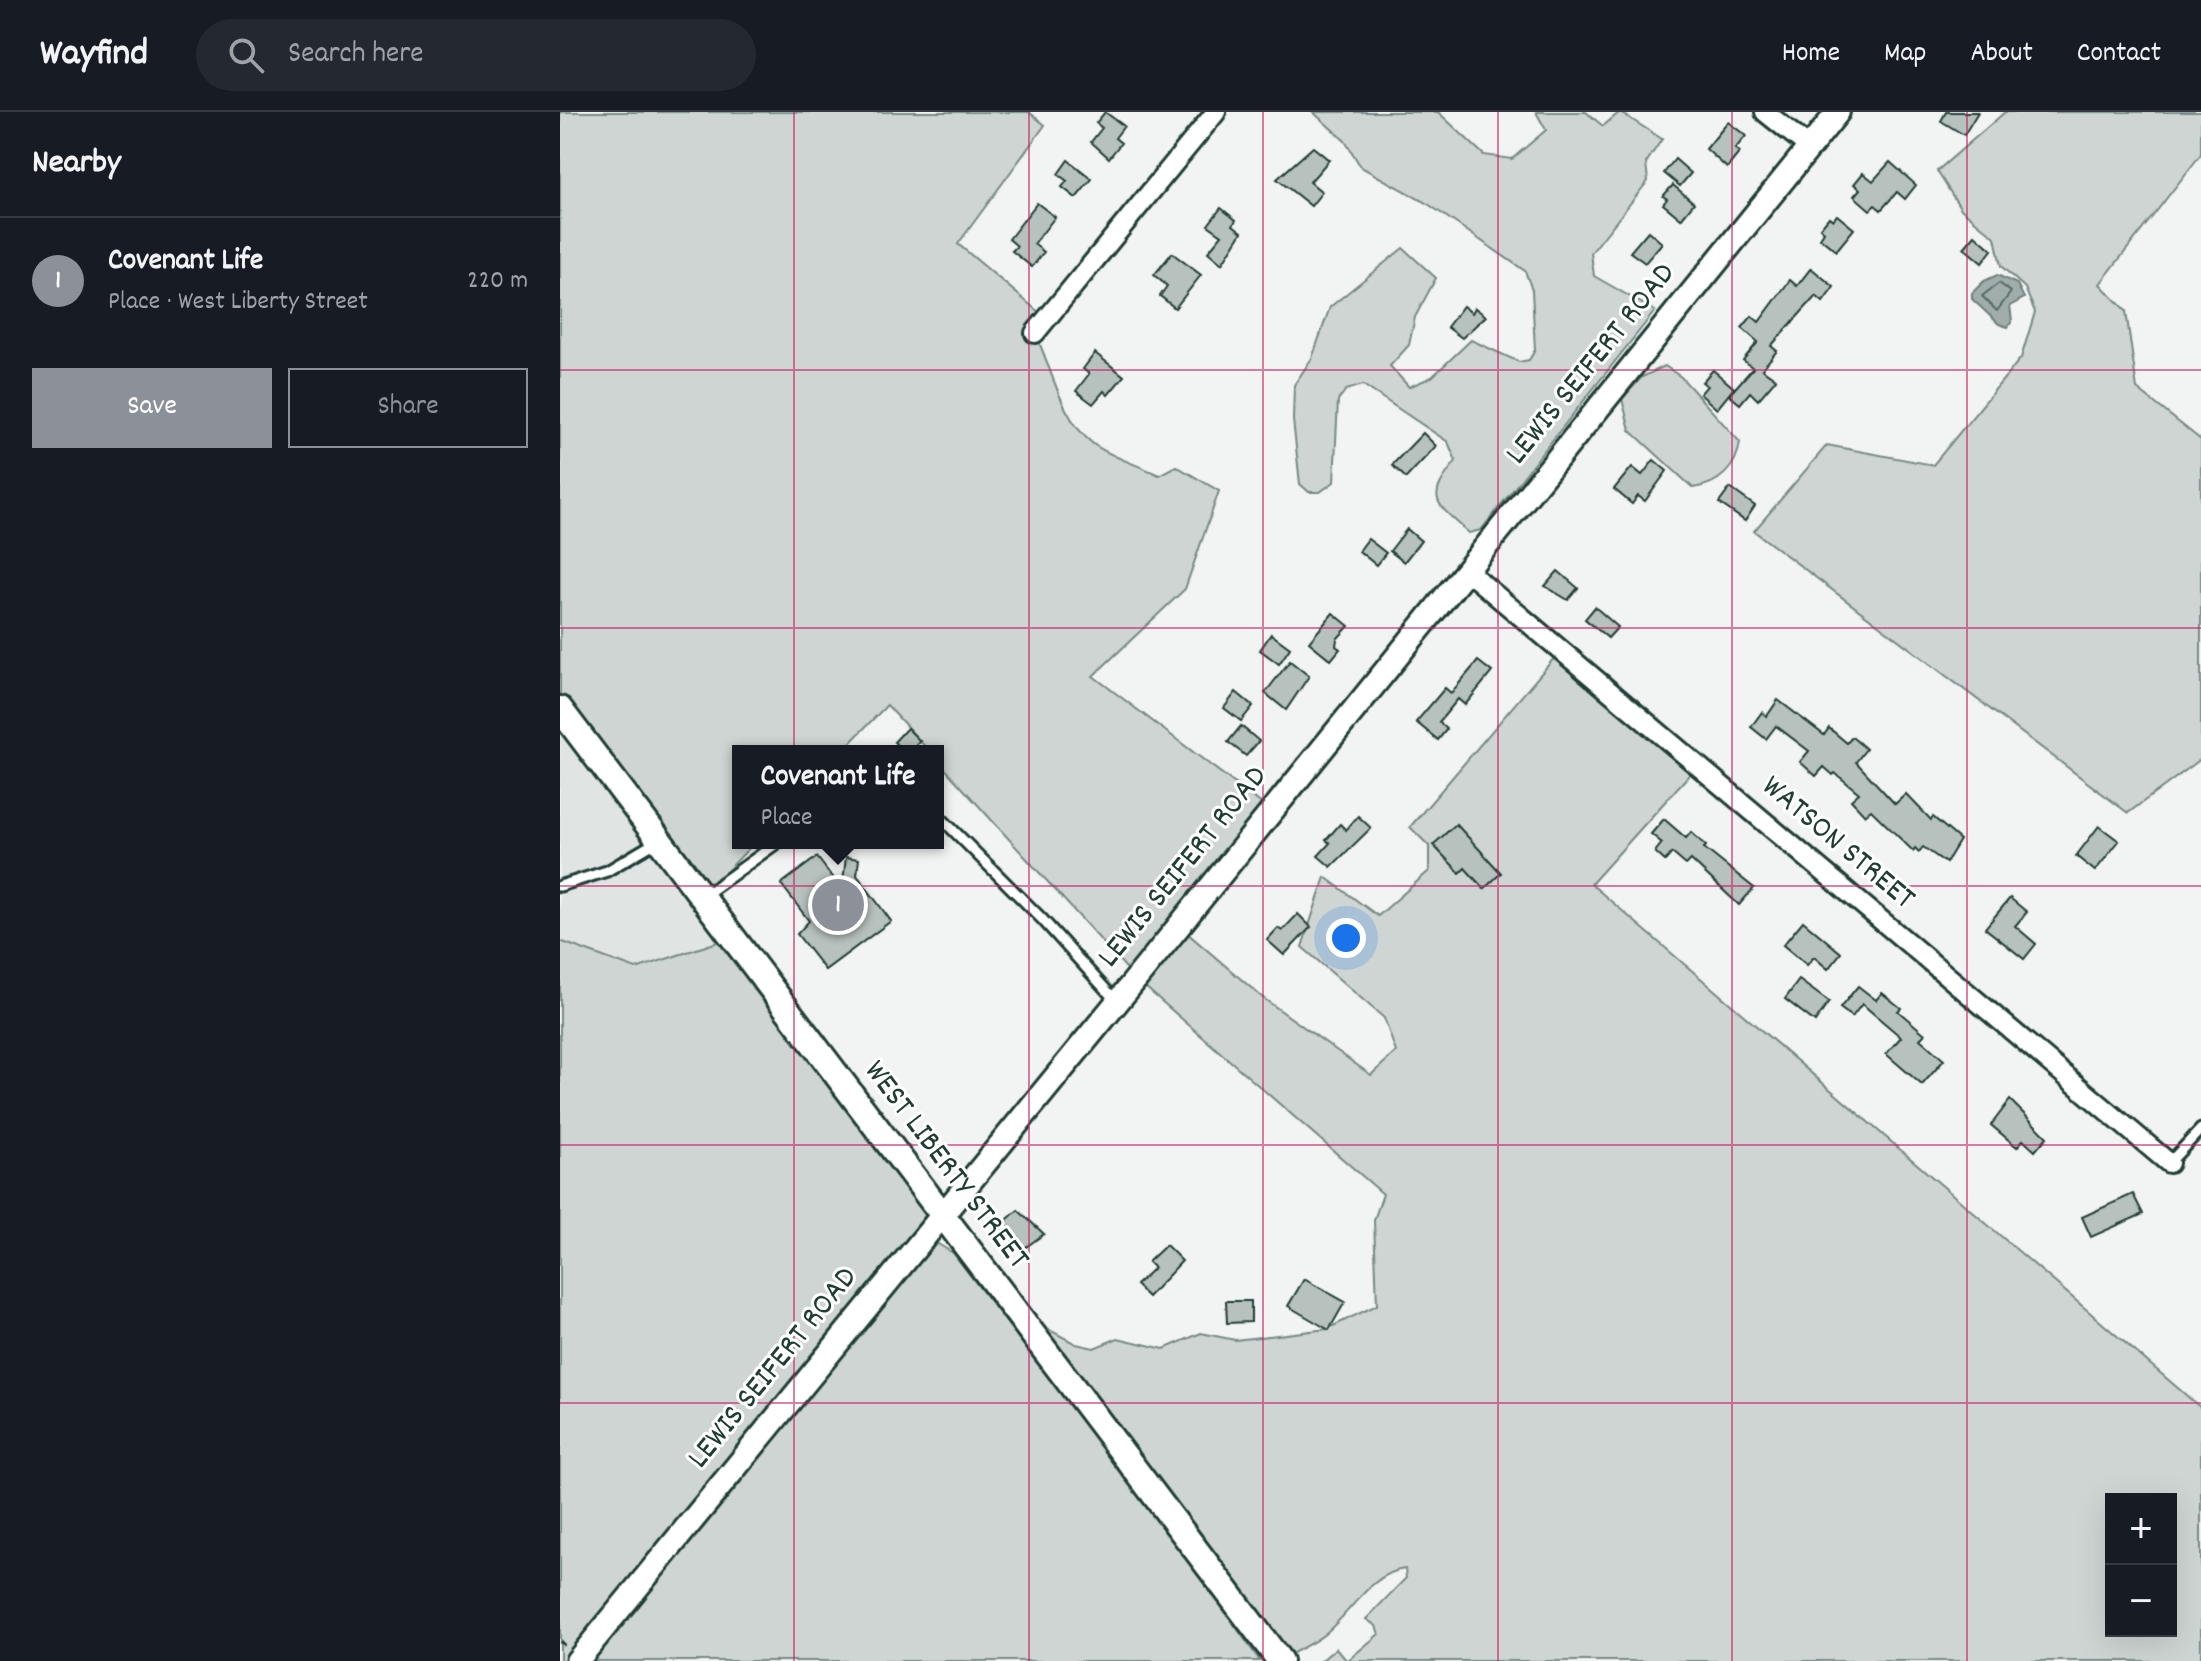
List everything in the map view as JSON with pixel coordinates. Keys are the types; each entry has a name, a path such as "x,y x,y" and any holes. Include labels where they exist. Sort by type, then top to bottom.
{"main road":[{"name":"WEST LIBERTY STREET","path":"560,709 1280,1661"}],"street":[{"path":"1035,333 1216,112"},
{"path":"1765,112 1809,147"},
{"name":"LEWIS SEIFERT ROAD","path":"577,1661 1117,1002 1838,112"},
{"name":"WATSON STREET","path":"1467,571 2169,1163"}],"lane":[{"path":"944,821 1042,919 1117,1002"},
{"path":"560,886 607,871 659,840"},
{"path":"702,897 769,849"},
{"path":"2169,1163 2201,1129"}],"shaded area":[{"path":"560,112 1029,112 1045,125 958,244 1047,319 1035,333 1064,406 1092,443 1159,475 1176,466 1219,491 1185,589 1093,676 1271,811 1179,926 1263,998 1371,1075 1396,1052 1384,1018 1302,947 1325,877 1378,916 1429,871 1429,846 1410,827 1561,650 1698,765 1591,884 2201,1408 2201,1661 1347,1661 1379,1634 1376,1626 1366,1619 1406,1578 1405,1569 1393,1572 1372,1585 1327,1632 1290,1655 1044,1332 1046,1328 1076,1344 1094,1348 1118,1338 1164,1349 1201,1333 1235,1340 1327,1329 1377,1305 1374,1220 1383,1194 1136,979 944,768 944,745 924,745 887,705 848,745 732,745 732,849 748,849 702,897 560,709"},
{"path":"1313,112 1438,112 1484,155 1512,159 1546,130 1536,112 1586,112 1603,126 1620,112 1662,139 1646,163 1648,181 1591,253 1594,276 1655,311 1481,530 1469,533 1438,500 1440,484 1456,461 1448,442 1363,385 1346,390 1338,400 1334,482 1320,492 1309,492 1300,484 1293,420 1294,385 1312,358 1330,307 1403,248 1436,278 1415,317 1409,345 1390,366 1409,387 1432,377 1471,340 1519,362 1529,360 1535,350 1532,290 1525,271 1428,204 1361,167 1345,141"},
{"path":"2005,112 2201,112 2201,154 2100,284 2126,311 2137,389 2201,440 2201,759 2128,813 1754,531 1827,445 1933,465 2021,358 2035,312 2025,288 2001,266 1995,237 1961,209 1937,171"},
{"path":"1665,366 1681,377 1740,442 1735,460 1725,474 1702,486 1693,488 1630,430 1622,399 1642,377"},
{"path":"560,709 733,937 636,969 560,941"},
{"path":"733,937 942,1214 577,1661 560,1661 560,941 636,969"},
{"path":"938,1244 953,1253 1185,1555 1260,1661 592,1661 906,1275 927,1250"},
{"path":"1336,1648 1347,1661 1321,1661"}],"water":[{"path":"1997,275 2017,284 2024,298 2010,306 2012,321 2008,327 1999,324 1972,299 1972,293 1984,281"}],"building":[{"path":"1105,112 1124,126 1115,138 1121,143 1109,158 1091,142 1102,128 1096,123"},
{"path":"1946,112 1978,112 1964,135 1941,121"},
{"path":"1728,122 1746,136 1735,149 1740,152 1727,168 1706,149"},
{"path":"1313,147 1329,160 1310,182 1322,192 1311,206 1277,179"},
{"path":"1675,159 1691,173 1680,186 1664,173"},
{"path":"1068,160 1092,179 1076,198 1062,187 1067,181 1058,174"},
{"path":"1890,162 1916,185 1905,199 1897,192 1881,210 1875,205 1870,210 1854,196 1860,189 1854,184 1863,173 1873,181"},
{"path":"1673,185 1694,203 1681,219 1663,204 1667,199 1663,196"},
{"path":"1037,203 1055,217 1034,244 1044,252 1032,267 1012,251 1017,246 1009,239"},
{"path":"1221,208 1236,220 1233,225 1242,232 1222,264 1208,252 1222,235 1208,225"},
{"path":"1837,215 1854,229 1836,251 1820,238 1824,232 1820,228 1829,217 1833,220"},
{"path":"1648,231 1662,243 1645,263 1630,252"},
{"path":"1975,235 1992,250 1982,263 1964,248"},
{"path":"1172,253 1201,275 1175,308 1160,296 1167,286 1154,275"},
{"path":"1811,268 1834,287 1823,302 1816,296 1771,346 1777,351 1762,369 1776,379 1758,400 1750,392 1740,404 1729,395 1753,368 1743,360 1758,342 1742,328 1752,316 1759,322 1790,280 1797,286"},
{"path":"1463,306 1472,313 1475,308 1486,316 1462,338 1447,327"},
{"path":"1095,353 1124,376 1108,395 1104,391 1093,404 1076,391 1089,374 1083,369"},
{"path":"1713,370 1734,388 1717,409 1700,394 1707,386 1702,382"},
{"path":"1423,433 1436,446 1406,478 1392,465"},
{"path":"1654,460 1667,471 1645,501 1638,496 1632,504 1614,489 1632,467 1642,475"},
{"path":"1730,488 1755,506 1745,521 1719,503"},
{"path":"1407,529 1421,541 1404,562 1390,551"},
{"path":"1368,539 1386,553 1376,565 1359,551"},
{"path":"1558,571 1578,588 1568,600 1545,586"},
{"path":"1595,607 1618,627 1608,638 1585,619"},
{"path":"1333,613 1349,626 1337,639 1336,646 1340,649 1331,660 1309,642"},
{"path":"1271,634 1290,648 1279,664 1260,650"},
{"path":"1290,661 1309,676 1286,710 1265,693"},
{"path":"1478,661 1492,672 1465,705 1458,699 1439,722 1447,729 1438,740 1416,722 1445,688 1451,693"},
{"path":"1236,692 1253,706 1241,721 1224,708"},
{"path":"1778,700 1824,735 1829,728 1847,743 1852,737 1866,749 1856,762 1895,804 1906,794 1931,820 1933,817 1960,840 1946,863 1923,847 1919,852 1915,848 1913,851 1871,810 1865,815 1851,800 1859,793 1835,773 1833,775 1824,767 1816,776 1800,762 1809,751 1776,726 1766,739 1751,727 1762,712 1767,716"},
{"path":"1241,726 1259,741 1246,756 1228,742"},
{"path":"907,728 920,741 916,745 897,745 894,742"},
{"path":"1358,816 1371,828 1331,867 1318,856 1330,843 1326,840 1340,824 1346,830"},
{"path":"1664,819 1686,838 1691,832 1706,846 1704,848 1754,888 1739,905 1691,860 1686,865 1672,853 1665,861 1655,852 1662,843 1651,834"},
{"path":"1456,824 1501,873 1484,889 1465,868 1460,873 1433,845"},
{"path":"2099,826 2119,841 2095,871 2076,856"},
{"path":"817,857 842,890 846,857 859,859 857,875 891,921 825,970 797,934 809,921 781,884"},
{"path":"2010,898 2027,912 2015,926 2036,944 2024,959 1985,928"},
{"path":"1298,914 1311,927 1284,955 1267,940 1278,928 1282,931"},
{"path":"1803,921 1841,953 1828,969 1814,957 1807,965 1783,945"},
{"path":"1799,980 1829,1002 1815,1022 1785,999"},
{"path":"1858,986 1876,1000 1882,993 1901,1008 1898,1011 1925,1034 1920,1039 1944,1060 1922,1085 1886,1054 1901,1037 1862,1004 1852,1017 1840,1008"},
{"path":"2010,1100 2047,1137 2035,1151 2023,1140 2017,1147 1991,1125"},
{"path":"2133,1194 2143,1214 2091,1237 2082,1217"},
{"path":"1018,1210 1044,1234 1022,1250 1000,1226"},
{"path":"1166,1245 1182,1261 1148,1297 1136,1285 1154,1268 1148,1262"},
{"path":"1304,1279 1345,1302 1329,1330 1288,1306"},
{"path":"1226,1301 1251,1301 1251,1322 1227,1323"}],"place":[{"name":"Covenant Life","path":"838,905"}]}
